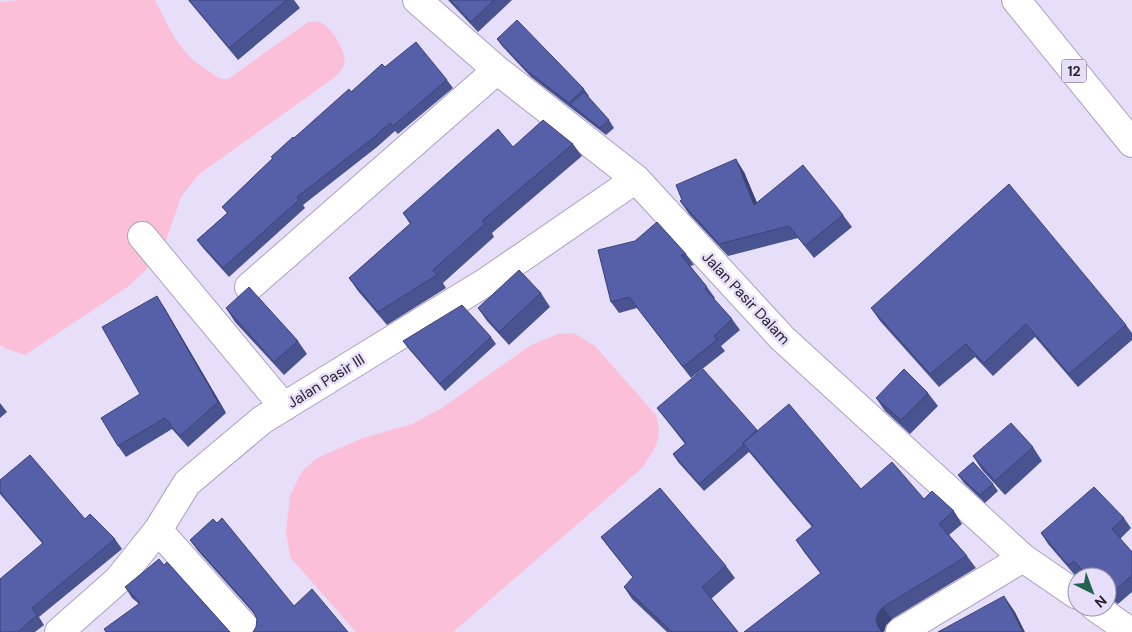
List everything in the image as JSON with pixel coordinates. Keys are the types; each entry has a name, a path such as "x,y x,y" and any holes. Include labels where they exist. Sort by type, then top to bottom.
{"main road":[{"name":"12","path":"1016,0 1132,143"},
{"name":"Jalan Pasir Dalam","path":"433,5 497,70 636,179 782,338 1023,558 1067,588"},
{"path":"249,287 497,70"},
{"name":"Jalan Pasir III","path":"59,632 118,580 158,530 187,483 262,420 486,282 636,179"},
{"path":"142,236 284,407"},
{"path":"158,530 249,632"},
{"path":"900,632 1023,558"},
{"path":"1109,617 1131,632"}],"shaded area":[{"path":"18,0 155,0 170,30 182,48 197,63 222,79 228,79 308,22 320,22 329,29 338,40 345,60 343,67 335,77 198,175 181,197 165,243 153,263 129,286 25,355 0,345 0,2"},
{"path":"574,333 595,346 656,415 659,431 658,437 654,450 641,469 453,632 356,632 290,557 286,531 290,496 302,471 317,458 363,438 412,424 442,408 531,345 558,334"}],"building":[{"path":"189,0 287,0 229,48"},
{"path":"450,0 494,0 471,22"},
{"path":"517,20 584,89 569,103 526,70 497,39"},
{"path":"416,42 447,80 393,126 390,123 297,197 299,200 223,268 197,240 228,213 222,207 273,158 271,157 349,89 351,92 382,64 385,67"},
{"path":"584,92 609,120 600,128 570,104"},
{"path":"543,120 573,144 482,221 485,224 433,270 437,275 378,312 349,278 411,223 403,213 498,129 513,147"},
{"path":"736,159 754,205 803,165 843,215 805,246 789,226 719,244 680,201 682,200 676,185"},
{"path":"1009,184 1126,325 1069,374 1026,324 984,363 966,344 930,374 871,308"},
{"path":"657,222 686,254 681,255 707,287 705,289 732,319 714,336 717,340 683,367 629,297 611,302 598,250 635,241"},
{"path":"519,270 541,293 499,332 478,308"},
{"path":"249,287 298,341 274,362 226,308"},
{"path":"157,296 218,402 180,436 165,418 118,446 101,418 140,394 102,327"},
{"path":"462,305 491,337 440,384 403,341"},
{"path":"703,369 757,430 743,443 744,445 699,484 673,454 686,443 657,408"},
{"path":"904,369 928,393 901,420 876,398"},
{"path":"789,404 861,489 892,462 924,499 932,491 954,511 939,524 967,556 883,607 878,613 876,620 882,632 744,632 821,573 796,540 813,526 743,443"},
{"path":"1011,423 1033,447 995,481 973,456"},
{"path":"30,455 85,519 90,514 115,539 32,608 37,615 18,632 0,632 0,579 43,543 0,492 0,480"},
{"path":"973,462 993,484 980,495 958,475"},
{"path":"1094,487 1124,518 1112,529 1132,552 1132,575 1117,589 1117,567 1080,567 1074,561 1069,565 1041,533"},
{"path":"660,488 726,566 702,587 738,632 672,632 624,587 633,577 601,537"},
{"path":"222,518 294,606 312,589 348,632 253,632 257,619 253,611 190,540 213,519 217,523"},
{"path":"159,559 164,565 167,562 230,632 106,632 104,629 140,603 125,587"},
{"path":"1004,596 1023,632 938,632"}]}
